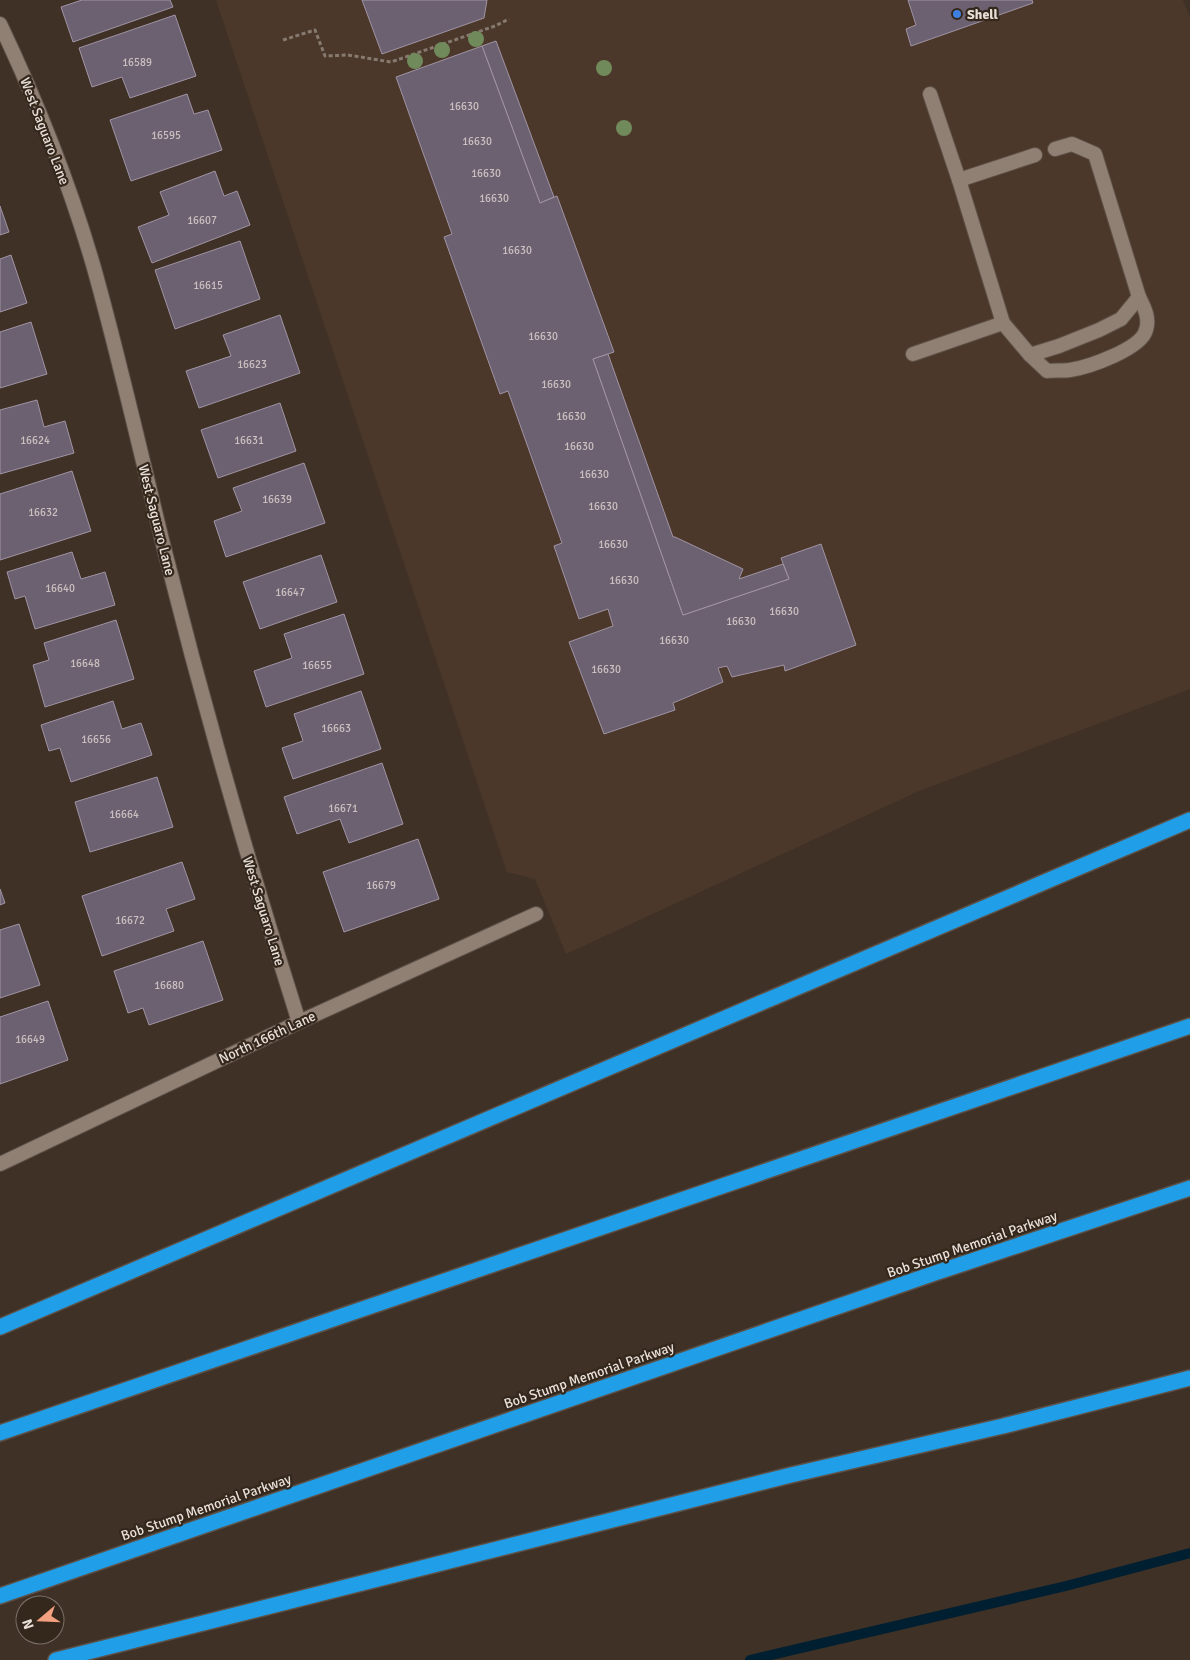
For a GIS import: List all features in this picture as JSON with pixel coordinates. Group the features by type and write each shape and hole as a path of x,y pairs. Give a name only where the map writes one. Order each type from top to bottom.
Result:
{"highway":[{"path":"0,1327 1190,820"},
{"path":"0,1433 1190,1026"},
{"name":"Bob Stump Memorial Parkway","path":"0,1596 926,1276 1190,1188"},
{"path":"56,1660 791,1475 1003,1426 1190,1378"}],"street":[{"name":"West Saguaro Lane","path":"0,24 21,68 61,167 93,267 165,553 250,866 299,1022"},
{"path":"930,94 1003,322 1030,355 1047,371 1071,370 1106,359 1140,341 1146,330 1147,313 1139,297 1095,154 1072,144 1055,149"},
{"path":"959,180 1035,155"},
{"path":"1030,355 1059,346 1121,319 1139,297"},
{"path":"912,354 1003,322"},
{"name":"North 166th Lane","path":"0,1164 299,1022 536,914"}],"path":[{"path":"284,40 315,30 325,56 348,55 391,62 496,26 509,19"}],"shaded area":[{"path":"216,0 1183,0 1190,17 1190,689 919,791 566,954 535,879 507,872"}],"building":[{"path":"82,0 170,0 173,7 73,42 61,7"},
{"path":"362,0 487,0 484,18 382,54"},
{"name":"Shell","path":"908,0 1032,0 1033,3 911,46 906,29 916,25"},
{"path":"175,15 196,76 130,98 122,77 92,87 79,48"},
{"path":"496,41 554,197 540,203 482,46"},
{"path":"482,46 540,203 557,196 614,352 593,359 683,615 789,579 781,558 821,544 856,645 785,671 784,665 732,677 727,666 718,668 723,682 673,703 675,710 604,734 569,642 613,626 608,609 579,619 554,546 562,543 508,391 500,394 444,237 452,234 396,77"},
{"path":"187,94 194,114 208,110 222,150 131,181 110,120"},
{"path":"215,171 224,196 237,191 250,225 152,263 138,227 169,215 160,192"},
{"path":"0,206 9,232 0,235"},
{"path":"240,241 260,299 175,329 155,270"},
{"path":"11,255 27,303 0,312 0,259"},
{"path":"280,315 300,373 199,408 186,371 231,356 223,335"},
{"path":"31,322 47,374 0,388 0,332"},
{"path":"608,354 673,537 743,569 739,579 783,564 789,579 683,615 593,359"},
{"path":"37,400 44,427 65,421 74,453 0,474 0,410"},
{"path":"280,403 296,451 218,478 201,430"},
{"path":"304,463 325,523 226,557 214,521 242,511 233,488"},
{"path":"72,471 91,531 0,560 0,494"},
{"path":"72,552 81,579 105,572 115,605 35,629 25,596 15,599 7,572"},
{"path":"321,555 337,602 260,629 243,582"},
{"path":"344,614 364,674 266,707 254,671 292,658 284,634"},
{"path":"116,620 134,679 45,707 33,665 49,660 44,643"},
{"path":"361,691 381,749 293,779 282,748 303,741 294,714"},
{"path":"113,701 122,729 141,723 152,755 71,782 60,748 49,751 41,725"},
{"path":"382,763 403,824 349,843 340,819 297,834 284,797"},
{"path":"157,777 173,827 90,852 75,802"},
{"path":"418,839 439,899 344,932 323,872"},
{"path":"182,862 195,899 166,909 174,931 102,956 82,896"},
{"path":"0,889 5,903 0,905"},
{"path":"19,924 40,985 0,998 0,930"},
{"path":"203,941 223,1000 149,1025 143,1008 128,1013 114,971"},
{"path":"48,1001 68,1060 0,1084 0,1017"}],"waterway":[{"path":"750,1660 1066,1586 1190,1553"}],"place":[{"name":"Shell","path":"957,14"}]}
